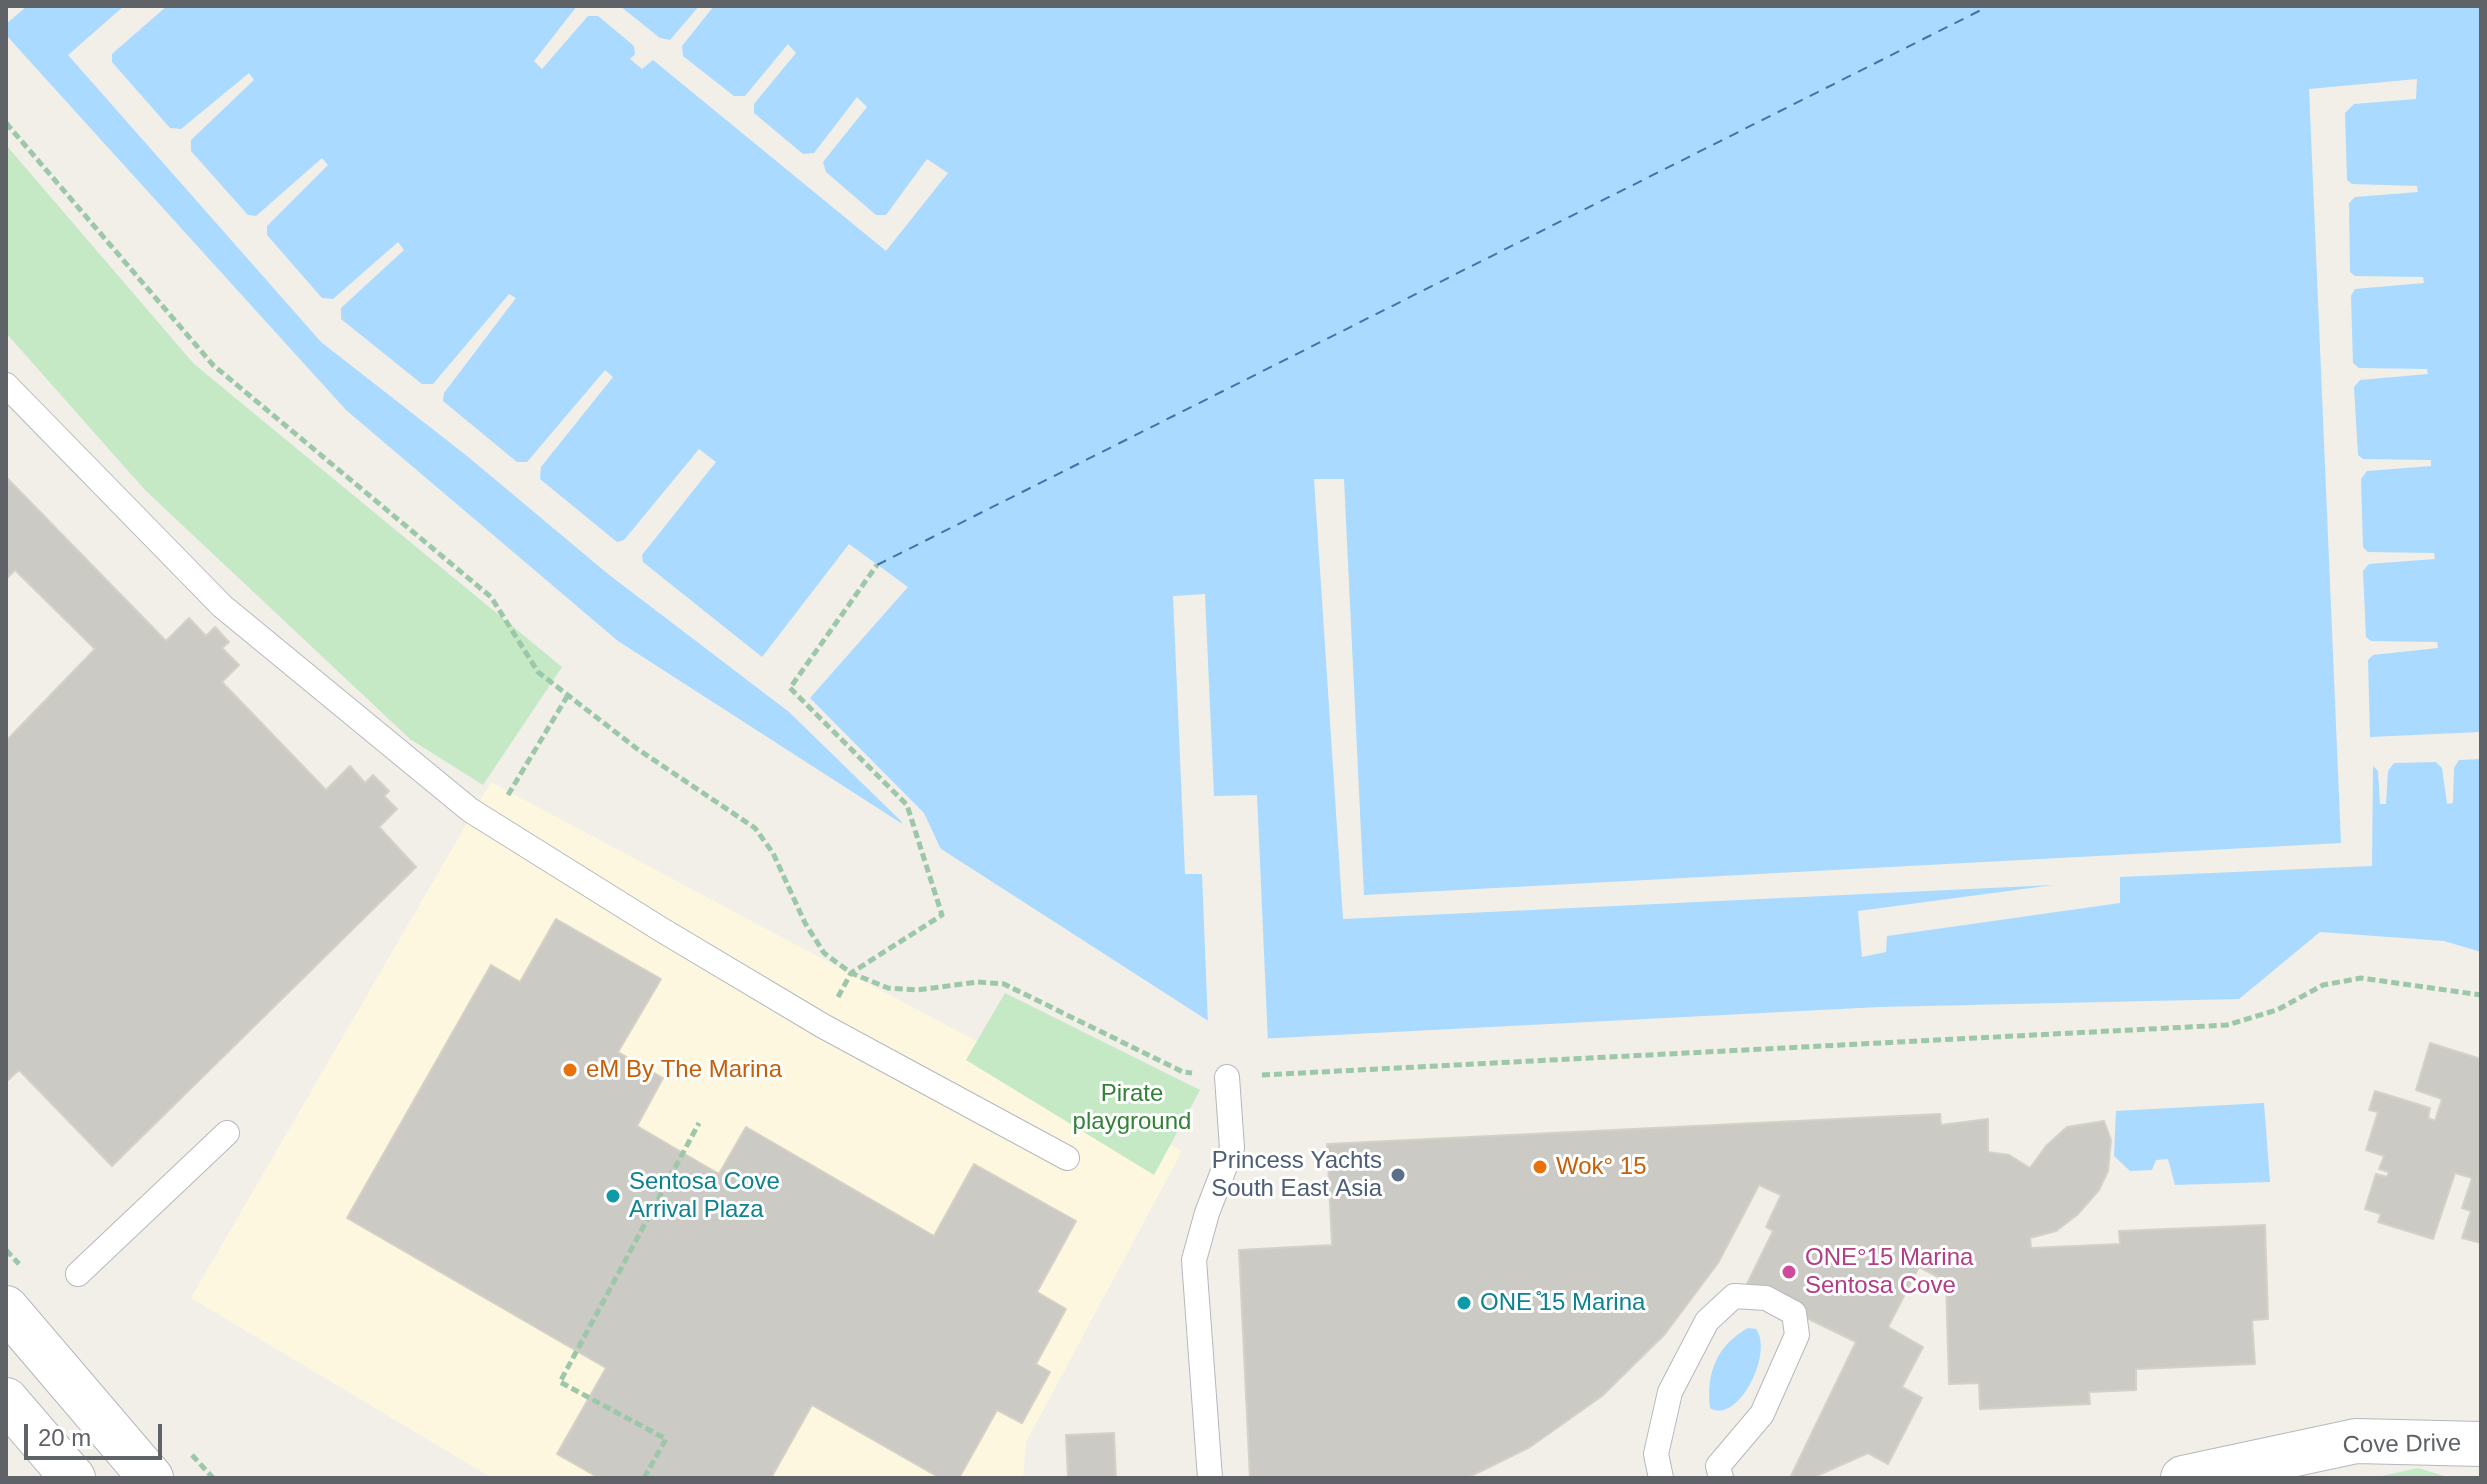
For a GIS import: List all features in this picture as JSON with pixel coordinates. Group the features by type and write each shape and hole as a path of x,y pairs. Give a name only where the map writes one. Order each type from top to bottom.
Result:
{"street":[{"path":"6,1308 151,1478"},
{"path":"6,1400 73,1478"},
{"name":"Cove Drive","path":"2183,1478 2356,1441 2481,1444"}],"lane":[{"path":"6,385 222,606 470,810 823,1026 1067,1158"},
{"path":"1210,1478 1194,1260 1207,1213 1232,1148 1227,1077"},
{"path":"78,1274 227,1133"},
{"path":"1661,1478 1656,1454 1670,1392 1707,1321 1734,1296 1766,1298 1794,1313 1797,1335 1762,1414 1718,1466 1721,1478"}],"path":[{"path":"6,123 213,365 491,597 538,672 636,748 755,828 773,853 805,923 824,953 851,973 888,988 917,990 978,982 1004,984 1183,1072 1227,1077 2227,1025 2277,1010 2323,985 2361,978 2481,995"},
{"path":"823,1026 851,973 942,915 907,805 790,688 877,565"},
{"path":"491,823 568,695"},
{"path":"644,1478 666,1439 560,1382 699,1123"}],"shaded area":[{"path":"491,782 1182,1151 1026,1442 1023,1478 492,1478 191,1298"}],"green space":[{"path":"6,145 194,364 562,667 483,785 410,739 145,490 6,333"},
{"name":"Pirate playground","path":"1005,993 1200,1090 1154,1175 966,1060"},
{"path":"2418,1468 2451,1478 2373,1478"}],"water":[{"path":"27,6 2481,6 2481,952 2444,941 2320,932 2239,999 1879,1007 1238,1040 618,641 346,410 6,35 6,24"},
{"path":"2264,1103 2270,1182 2175,1185 2168,1159 2156,1160 2152,1170 2130,1171 2114,1156 2116,1111"},
{"path":"1748,1328 1756,1329 1760,1340 1757,1369 1750,1384 1732,1406 1721,1410 1710,1408 1710,1383 1716,1361 1728,1343"}],"pier":[{"path":"124,6 167,6 112,54 112,62 170,128 181,129 249,73 254,80 191,140 191,151 248,215 256,216 322,158 328,165 267,226 267,235 322,298 333,299 398,242 404,250 341,308 341,319 422,384 433,384 509,294 516,298 444,393 443,401 517,462 527,462 605,370 613,377 541,467 540,479 617,542 624,540 699,449 716,462 642,555 643,562 762,657 849,544 908,587 810,698 924,813 944,856 904,830 901,821 789,712 608,574 467,456 321,342 68,55"},
{"path":"577,6 620,6 660,38 670,40 699,6 714,6 682,46 683,56 734,96 745,96 788,44 796,53 754,104 754,113 803,154 814,153 857,97 867,107 823,162 826,172 876,215 886,215 927,159 948,173 886,251 653,60 642,69 630,59 635,54 634,46 598,16 588,16 542,69 534,61"},
{"path":"2417,79 2416,99 2354,104 2345,113 2347,180 2352,184 2417,186 2418,192 2355,197 2349,203 2350,272 2355,276 2423,277 2424,283 2355,289 2351,296 2353,363 2359,368 2427,369 2428,374 2360,380 2354,387 2358,455 2363,459 2431,460 2431,466 2367,471 2361,479 2363,547 2368,552 2434,553 2435,559 2369,564 2363,571 2366,637 2371,641 2437,642 2438,648 2373,655 2368,660 2370,737 2481,732 2481,759 2459,760 2454,768 2453,803 2447,804 2442,768 2436,762 2394,763 2388,771 2386,804 2380,804 2378,771 2373,766 2372,866 2120,877 2120,903 1887,936 1886,952 1862,957 1858,911 2053,885 1343,919 1314,479 1344,479 1364,895 2341,843 2309,89"},
{"path":"1205,594 1214,796 1257,795 1268,1043 1237,1044 1208,1026 1202,874 1185,874 1173,596"}],"building":[{"path":"6,477 166,641 189,618 206,636 215,627 229,642 222,648 239,665 222,682 326,790 350,766 365,783 373,775 389,791 384,796 397,809 379,827 416,867 112,1166 19,1070 6,1082 6,741 95,649 15,570 6,579"},
{"name":"Sentosa Cove Arrival Plaza","path":"556,919 661,979 618,1052 663,1078 637,1126 719,1174 746,1127 934,1236 974,1164 1076,1221 1037,1292 1066,1309 1036,1364 1050,1372 1022,1423 997,1410 959,1478 940,1478 812,1405 771,1478 599,1478 557,1454 606,1368 347,1218 491,965 520,982"},
{"path":"2430,1043 2481,1059 2481,1243 2462,1238 2471,1211 2462,1208 2472,1178 2455,1173 2433,1239 2378,1222 2381,1214 2365,1209 2376,1174 2387,1177 2389,1172 2379,1169 2384,1156 2366,1150 2378,1112 2369,1110 2375,1091 2430,1108 2428,1118 2435,1121 2442,1099 2416,1090"},
{"name":"ONE ̊15 Marina","path":"1940,1114 1941,1125 1988,1119 1988,1152 2009,1155 2030,1168 2046,1146 2067,1127 2104,1121 2111,1140 2108,1171 2099,1190 2077,1215 2056,1231 2030,1238 2031,1248 2120,1244 2119,1231 2265,1225 2268,1319 2252,1320 2255,1364 2136,1369 2136,1390 2089,1392 2090,1404 1980,1409 1979,1383 1949,1384 1946,1281 1919,1267 1888,1327 1923,1347 1902,1387 1922,1398 1888,1464 1868,1453 1812,1478 1790,1478 1856,1342 1745,1288 1773,1231 1766,1227 1781,1195 1759,1185 1718,1263 1665,1334 1602,1396 1530,1447 1467,1478 1250,1478 1239,1250 1332,1245 1327,1144"},
{"path":"1114,1433 1116,1478 1068,1478 1066,1435"}],"ferry route":[{"path":"877,565 1989,6"}],"place":[{"name":"eM By The Marina","path":"570,1070"},
{"name":"Wok° 15","path":"1540,1167"},
{"name":"Princess Yachts South East Asia","path":"1398,1175"},
{"name":"Sentosa Cove Arrival Plaza","path":"613,1196"},
{"name":"ONE°15 Marina Sentosa Cove","path":"1789,1272"},
{"name":"ONE ̊15 Marina","path":"1464,1303"}]}
